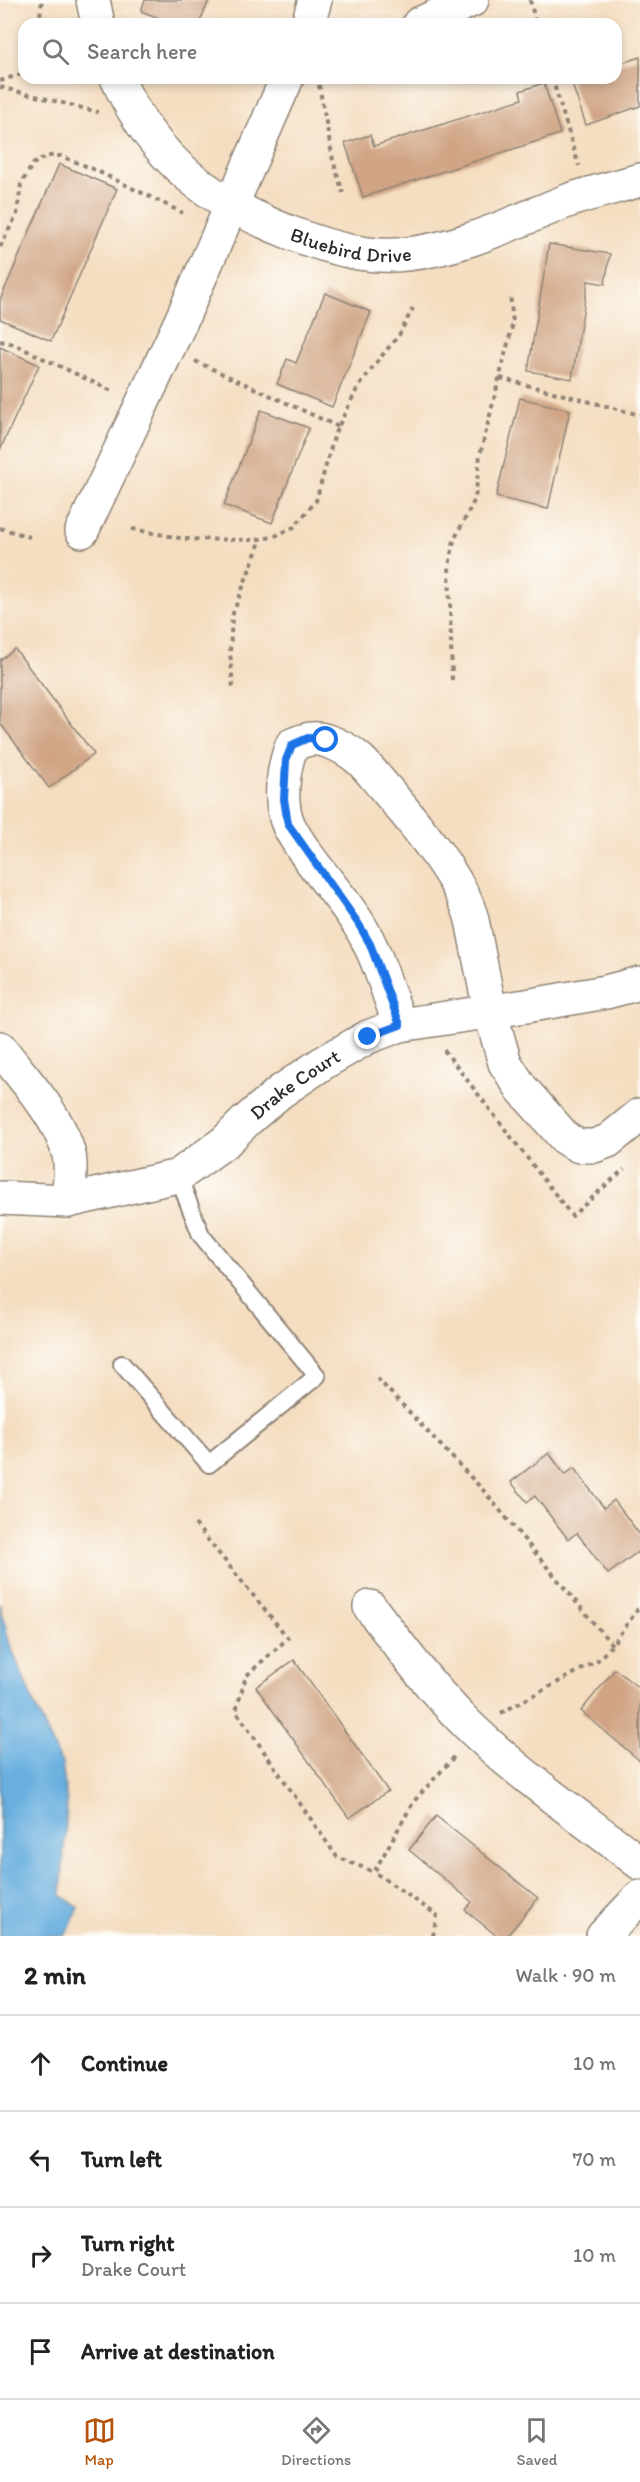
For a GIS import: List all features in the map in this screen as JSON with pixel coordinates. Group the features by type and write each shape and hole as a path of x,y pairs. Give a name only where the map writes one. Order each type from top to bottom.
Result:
{"street":[{"path":"93,0 97,18"},
{"path":"310,18 315,0"},
{"path":"432,18 472,0"},
{"name":"Bluebird Drive","path":"120,84 153,140 210,193 253,218 333,249 371,254 405,254 447,247 504,229 571,200 640,180"},
{"path":"82,531 232,206 284,84"},
{"path":"400,1025 366,937 288,824 284,799 286,760 292,745 308,738 326,740 347,750 361,761 414,822 455,883 471,914 490,1011 505,1063 522,1089 566,1139 579,1146 594,1146 608,1141 640,1115"},
{"name":"Drake Court","path":"0,1198 68,1202 178,1176 226,1141 280,1092 323,1063 368,1037 400,1025 606,992 640,983"},
{"path":"0,1048 44,1106 65,1145 69,1156 68,1202"},
{"path":"370,1607 421,1674 466,1723 505,1759 640,1863"},
{"path":"603,1936 640,1897"}],"lane":[{"path":"122,1364 209,1464 317,1376 201,1235 178,1176"}],"path":[{"path":"40,18 42,0"},
{"path":"530,0 534,18"},
{"path":"0,81 18,76"},
{"path":"318,84 333,160 343,193"},
{"path":"554,84 573,151"},
{"path":"0,87 142,123"},
{"path":"0,247 16,214 21,184 33,164 47,156 61,156 91,168 190,216"},
{"path":"452,680 449,567 454,540 475,499 480,455 513,323 510,294"},
{"path":"132,529 185,539 261,539 273,537 294,527 316,501 339,427 356,391 399,335 413,308"},
{"path":"0,340 141,404"},
{"path":"167,349 339,427"},
{"path":"500,378 640,415"},
{"path":"0,528 30,537"},
{"path":"233,687 230,652 231,616 261,539"},
{"path":"377,1378 483,1490 612,1645"},
{"path":"195,1524 288,1638 246,1676 236,1711 337,1857 374,1872 437,1915 433,1936"},
{"path":"498,1714 597,1661 612,1645 640,1606"},
{"path":"374,1872 414,1801 462,1748"}],"water":[{"path":"0,1603 9,1642 62,1764 67,1803 61,1895 79,1908 65,1936 0,1936"}],"building":[{"path":"145,0 209,0 202,18 159,18 141,11"},
{"path":"640,57 640,106 586,125 572,84 622,84 622,63"},
{"path":"544,84 560,134 363,197 345,143 370,135 374,146 522,99 520,91"},
{"path":"59,164 117,189 51,341 0,319 0,300"},
{"path":"549,244 610,254 605,284 588,281 572,379 528,371"},
{"path":"325,293 371,312 332,407 277,384 287,359 296,363"},
{"path":"0,347 39,365 0,450"},
{"path":"520,398 570,410 548,509 496,497"},
{"path":"261,410 309,428 272,523 224,505"},
{"path":"15,649 94,754 49,788 0,723 0,660"},
{"path":"549,1453 565,1475 574,1468 604,1508 614,1500 640,1535 640,1550 608,1574 577,1533 568,1539 535,1496 527,1502 511,1482"},
{"path":"294,1660 388,1791 349,1818 256,1687"},
{"path":"615,1669 640,1689 640,1761 581,1711"},
{"path":"436,1816 538,1898 507,1936 497,1936 465,1910 472,1902 409,1850"}],"route":[{"path":"326,740 308,738 292,745 286,760 284,799 288,824 358,923 370,944 400,1025 368,1037"}]}
